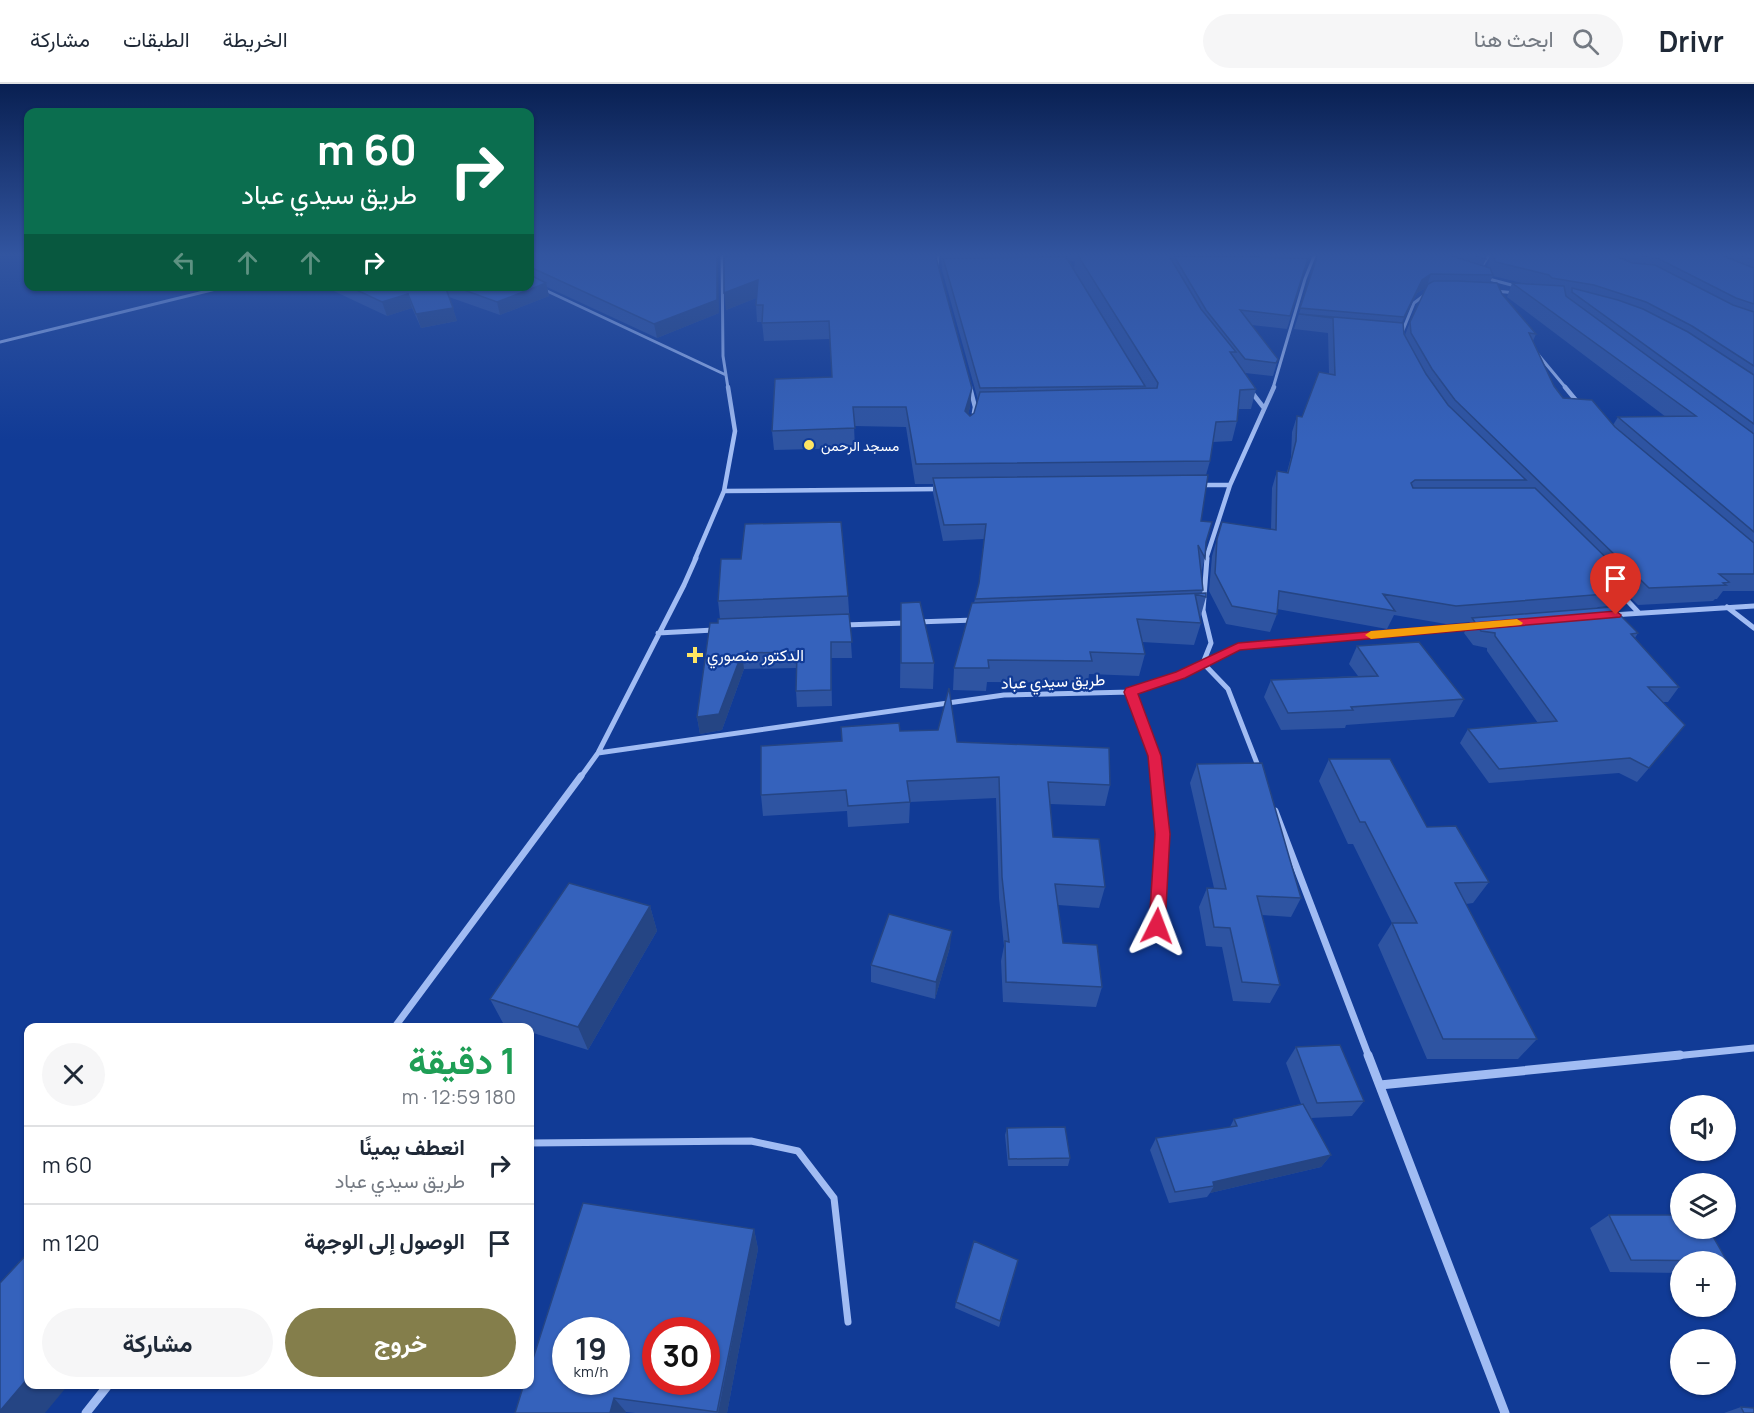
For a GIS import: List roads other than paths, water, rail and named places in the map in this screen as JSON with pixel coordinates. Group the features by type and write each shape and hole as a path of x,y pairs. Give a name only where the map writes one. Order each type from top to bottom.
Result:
{"street":[{"path":"0,342 106,316"},
{"path":"600,316 726,375"},
{"path":"398,1023 598,753 684,585 724,491 735,431 723,356 723,316"},
{"path":"1262,777 1228,689 1203,663 1210,643 1203,610 1205,564 1230,485 1276,382 1295,316"},
{"path":"1402,341 1401,335 1410,316"},
{"path":"1292,325 1303,326"},
{"path":"1390,334 1401,335"},
{"path":"1535,350 1586,412"},
{"path":"966,375 975,407 973,415"},
{"path":"1250,389 1264,408"},
{"path":"975,407 987,407"},
{"path":"1194,485 1230,485"},
{"path":"724,491 947,489"},
{"path":"1615,589 1639,613"},
{"path":"1604,616 1754,606"},
{"path":"1727,607 1754,628"},
{"path":"1191,611 1203,610"},
{"path":"836,625 978,620"},
{"name":"طريق سيدي عباد","path":"598,753 1004,695 1131,692 1181,675 1238,646 1486,626"},
{"path":"658,633 717,630"},
{"path":"1131,692 1154,756 1162,834 1157,926"},
{"path":"1270,799 1505,1413"},
{"path":"1380,1085 1754,1048"},
{"path":"86,1413 105,1389"}],"lane":[{"path":"534,1143 751,1141 798,1151 834,1198 848,1322"}],"place":[{"name":"مسجد الرحمن","path":"809,445"},
{"name":"الدكتور منصوري","path":"695,655"}]}
